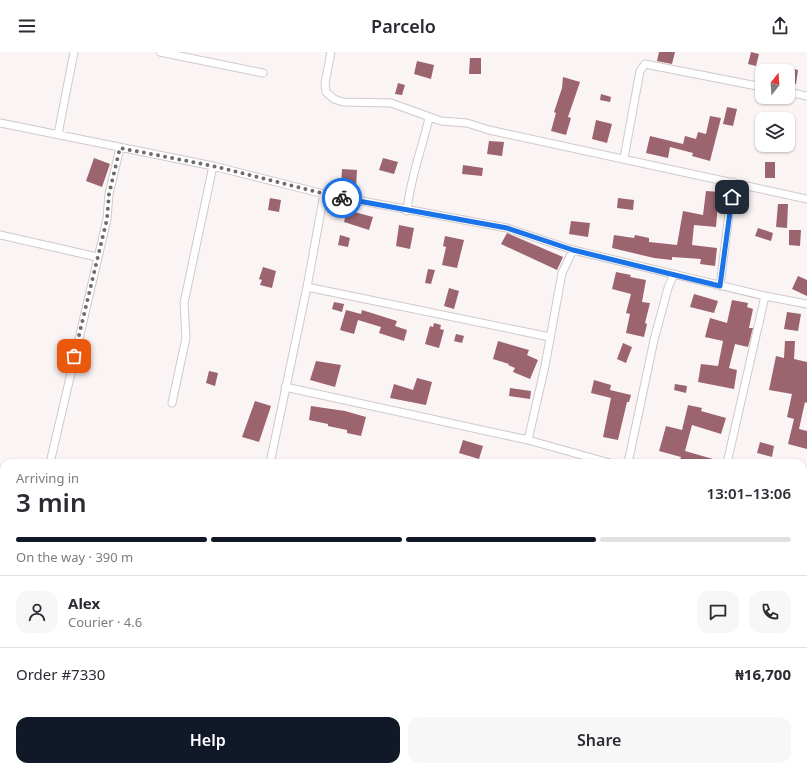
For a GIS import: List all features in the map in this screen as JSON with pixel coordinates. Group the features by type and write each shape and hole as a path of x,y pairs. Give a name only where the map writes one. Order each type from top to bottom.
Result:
{"street":[{"path":"58,134 74,52"},
{"path":"160,52 263,73"},
{"path":"331,52 324,84 326,92 334,99 343,102 391,103 429,118 441,121 467,123 489,130 624,158 807,199"},
{"path":"624,158 640,71 645,64 755,86"},
{"path":"795,93 807,96"},
{"path":"407,211 412,177 423,145 429,118"},
{"path":"0,123 213,166 324,194 407,211 507,228 573,250 720,286 807,304"},
{"path":"51,459 107,219 109,194 120,148"},
{"path":"172,403 186,338 184,303 213,166"},
{"path":"720,286 733,182"},
{"path":"271,459 307,287 324,194"},
{"path":"0,235 97,257"},
{"path":"528,440 546,366 562,273 573,250"},
{"path":"629,459 663,302 674,274"},
{"path":"307,287 550,337"},
{"path":"728,459 765,296"},
{"path":"286,387 528,440 596,459"}],"building":[{"path":"659,52 675,52 672,64 657,61"},
{"path":"751,52 759,54 755,66 748,64"},
{"path":"470,58 481,58 481,74 469,74"},
{"path":"417,61 434,65 431,79 414,74"},
{"path":"795,69 798,70 795,84"},
{"path":"563,77 580,82 568,117 571,118 566,135 551,131 556,113 554,112 562,88"},
{"path":"398,83 405,85 402,95 395,94"},
{"path":"601,94 611,97 610,102 600,100"},
{"path":"727,107 737,109 733,126 723,124"},
{"path":"710,116 721,118 710,161 692,156 693,153 670,147 668,158 646,153 650,136 683,144 685,136 696,139 698,132 706,134"},
{"path":"596,120 612,124 607,143 592,139"},
{"path":"489,141 504,142 502,156 487,154"},
{"path":"94,158 110,164 102,187 86,181"},
{"path":"383,158 398,162 394,174 379,170"},
{"path":"765,162 775,162 775,178 765,178"},
{"path":"463,165 483,168 482,176 462,174"},
{"path":"342,169 357,170 356,188 341,187"},
{"path":"706,191 719,192 716,227 694,225 692,245 717,248 715,266 700,264 701,259 672,257 672,260 654,258 612,248 614,235 634,238 635,235 649,238 649,242 677,245 683,211 703,215"},
{"path":"270,198 281,200 279,212 268,210"},
{"path":"618,198 634,200 633,210 617,208"},
{"path":"778,204 788,204 787,228 776,227"},
{"path":"347,210 373,217 369,230 344,222"},
{"path":"571,221 590,223 588,237 569,234"},
{"path":"399,225 414,228 410,249 396,246"},
{"path":"758,228 773,233 771,241 755,236"},
{"path":"789,230 801,230 800,246 789,245"},
{"path":"507,233 563,257 557,270 501,244"},
{"path":"340,235 350,238 348,247 338,245"},
{"path":"445,236 464,240 457,268 442,265 446,247 443,246"},
{"path":"263,267 276,271 272,288 260,285 262,280 259,279"},
{"path":"428,269 435,270 431,284 425,283"},
{"path":"616,272 631,275 630,277 646,280 642,302 650,303 645,323 647,324 644,337 626,333 630,314 626,313 631,294 612,289"},
{"path":"798,276 807,280 807,296 792,289"},
{"path":"449,288 459,291 454,309 444,306"},
{"path":"694,294 718,301 714,313 690,307"},
{"path":"732,300 748,303 747,307 753,309 749,328 753,328 748,347 735,344 729,368 737,370 734,389 698,382 701,364 718,366 723,341 705,337 710,318 727,323"},
{"path":"334,302 344,304 342,312 332,309"},
{"path":"346,310 361,314 362,310 397,321 395,326 407,330 404,341 379,333 381,327 358,320 354,334 340,330"},
{"path":"787,312 801,314 798,331 784,329"},
{"path":"434,323 441,325 440,329 444,330 439,348 425,344 430,326 433,327"},
{"path":"456,334 464,336 462,343 454,341"},
{"path":"498,341 529,350 527,355 538,360 530,379 513,372 515,368 508,365 509,364 493,359"},
{"path":"785,341 795,341 794,359 807,362 807,403 805,402 799,429 807,431 807,449 788,444 794,419 787,417 792,394 769,390 776,356 784,358"},
{"path":"623,343 632,347 626,363 617,359"},
{"path":"316,361 341,365 335,387 310,380"},
{"path":"209,371 218,373 215,386 206,383"},
{"path":"417,378 432,382 426,405 390,398 394,384 413,390"},
{"path":"594,380 611,385 610,390 631,395 629,402 627,402 618,440 603,437 611,398 591,393"},
{"path":"675,384 687,386 686,393 674,390"},
{"path":"510,388 531,391 530,399 509,396"},
{"path":"255,401 271,406 259,442 242,437"},
{"path":"688,405 702,408 701,411 726,418 721,434 692,425 685,451 713,459 680,459 681,457 659,451 666,426 682,430"},
{"path":"311,406 345,411 366,417 361,436 347,433 347,430 328,426 328,424 309,420"},
{"path":"463,440 483,446 479,459 459,453"},
{"path":"760,442 774,446 772,457 757,453"}],"way so far":[{"path":"74,356 107,219 109,194 120,148 213,166 342,198"}],"route":[{"path":"342,198 507,228 573,250 720,286 732,197"}]}
